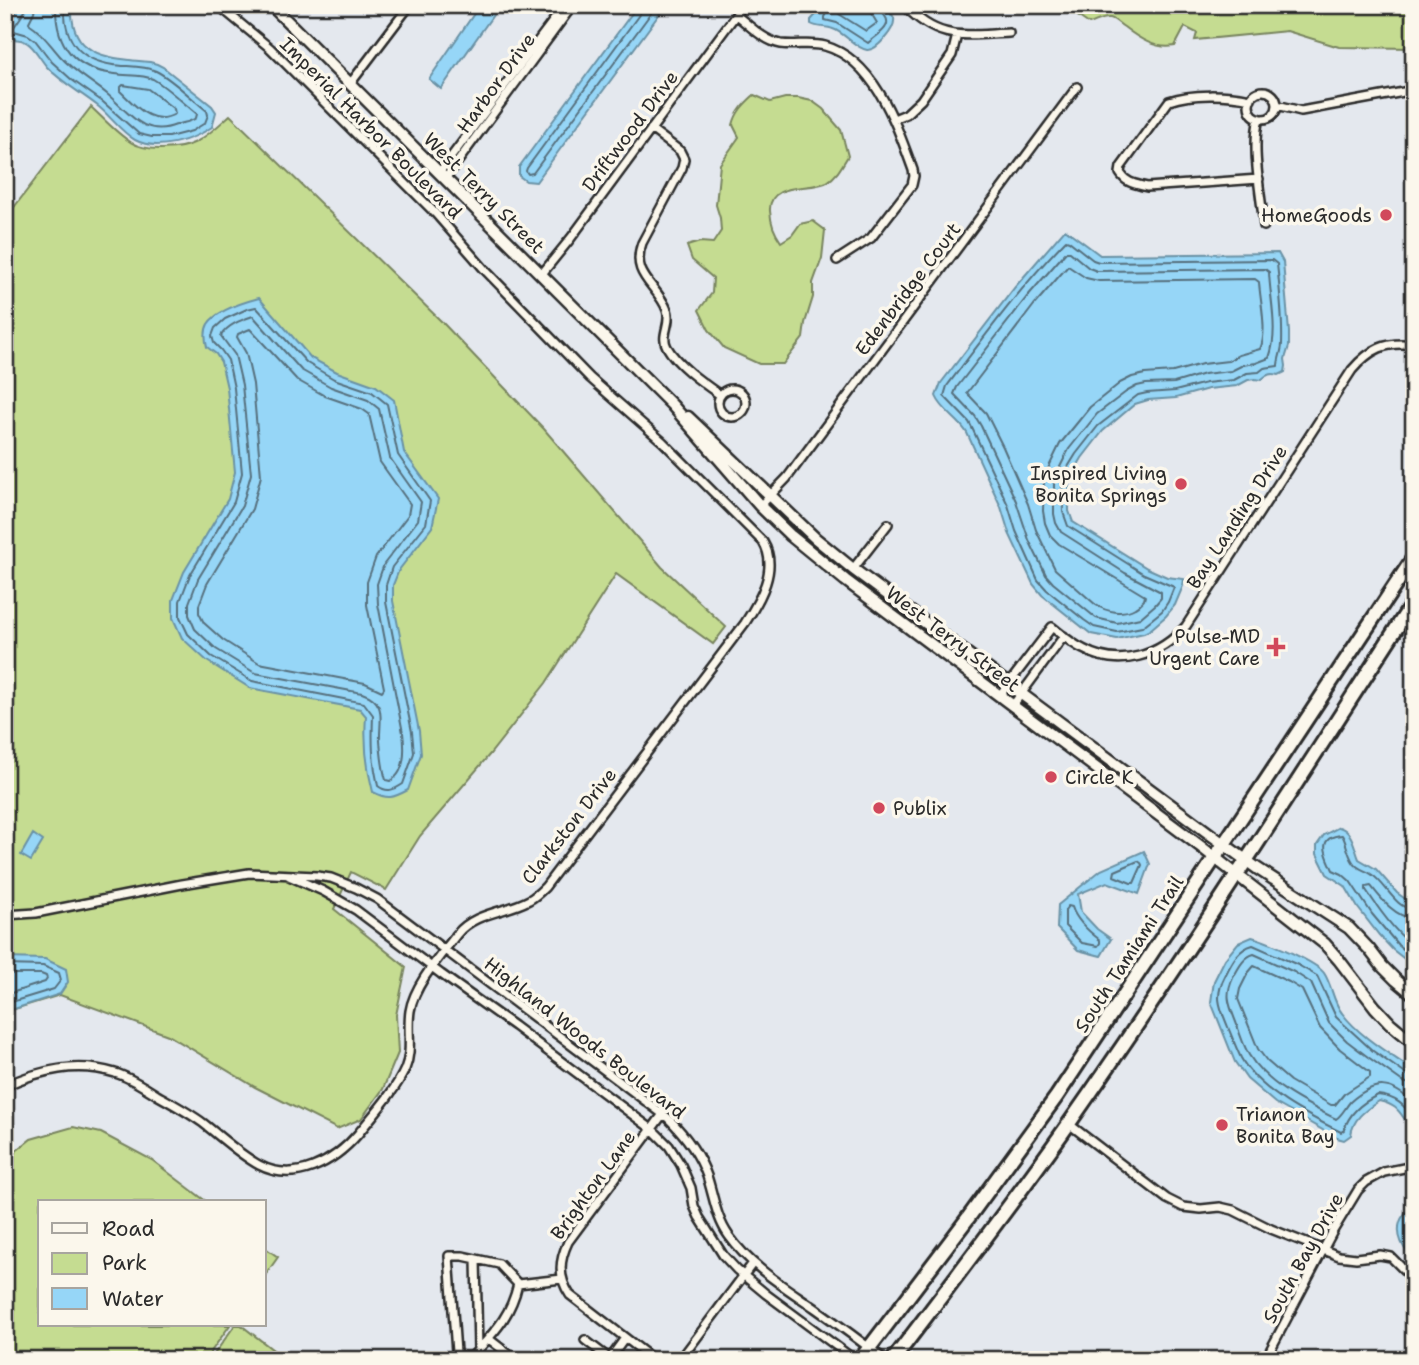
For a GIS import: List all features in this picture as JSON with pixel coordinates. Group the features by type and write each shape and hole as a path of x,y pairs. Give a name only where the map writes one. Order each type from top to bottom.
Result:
{"main road":[{"name":"South Tamiami Trail","path":"857,1360 968,1219 1048,1109 1414,557"},
{"path":"893,1360 1069,1124 1246,860 1414,601"}],"street":[{"name":"Imperial Harbor Boulevard","path":"218,5 280,58 436,214 570,357"},
{"name":"West Terry Street","path":"271,5 672,405 760,506 791,536 845,580 1325,944 1375,1007 1414,1043"},
{"path":"350,84 410,5"},
{"name":"Harbor Drive","path":"442,176 565,5"},
{"name":"Harbor Drive","path":"442,176 573,5"},
{"name":"Driftwood Drive","path":"541,275 743,5"},
{"path":"904,5 927,25 947,33 1009,33"},
{"path":"736,15 774,42 815,44 843,53 875,87 894,119 913,170 912,185 871,237 837,260"},
{"path":"894,119 906,114 921,100 952,55 957,35"},
{"name":"Edenbridge Court","path":"760,506 787,478 1077,87"},
{"path":"1266,92 1273,96 1277,105 1267,119 1259,118 1250,110 1251,99 1256,93 1266,92"},
{"path":"1277,105 1301,111 1414,92"},
{"path":"1251,99 1222,95 1169,101 1121,167 1120,173 1131,183 1147,187 1259,179"},
{"path":"1259,118 1256,147 1264,226"},
{"path":"651,129 680,150 684,159 682,168 642,243 638,262 641,271 667,309 669,319 664,338 668,348 720,395"},
{"name":"Bay Landing Drive","path":"1000,695 1052,627 1083,649 1107,658 1136,658 1169,642 1186,626 1352,370 1362,359 1381,347 1414,345"},
{"name":"Clarkston Drive","path":"5,1086 41,1072 69,1068 112,1072 130,1079 192,1115 258,1164 277,1171 312,1168 333,1158 351,1143 404,1072 410,1046 409,1021 414,996 432,967 467,924 527,901 545,887 745,623 762,593 769,570 770,559 763,542 663,442 598,386 570,357"},
{"name":"West Terry Street","path":"672,405 853,569 1246,860 1349,928 1382,966 1414,995"},
{"path":"853,569 888,524"},
{"path":"1013,705 1064,636"},
{"name":"Highland Woods Boulevard","path":"5,915 36,913 236,874 261,872 331,878 356,888 377,900 663,1114 693,1147 706,1173 723,1228 737,1247 768,1276 869,1348"},
{"name":"Highland Woods Boulevard","path":"285,874 356,910 653,1130 669,1146 681,1165 691,1188 694,1206 723,1255 744,1276 857,1360"},
{"name":"Brighton Lane","path":"562,1279 561,1260 568,1242 663,1114"},
{"path":"1069,1124 1167,1199 1182,1207 1220,1207 1233,1210 1271,1229 1339,1256 1391,1257 1413,1279"},
{"name":"South Bay Drive","path":"1265,1360 1324,1250 1366,1182 1384,1172 1414,1166"},
{"path":"449,1256 463,1256 499,1264 517,1284 514,1301 489,1339 467,1360 456,1352 449,1256"},
{"path":"476,1259 478,1350"},
{"path":"680,1360 753,1263"},
{"path":"517,1284 562,1279 570,1295 654,1360"},
{"path":"585,1340 609,1359 625,1338"},
{"path":"489,1339 516,1360"},
{"path":"869,1348 885,1360"}],"green space":[{"path":"1074,5 1414,5 1414,48 1339,47 1287,31 1195,40 1197,33 1185,27 1175,46 1168,47 1141,39 1112,19 1105,18 1089,24 1072,12"},
{"path":"754,95 770,102 785,98 812,101 823,109 841,130 848,156 827,182 783,191 771,202 772,224 781,242 792,235 800,224 813,221 825,230 822,258 813,283 813,297 803,338 783,364 759,364 724,348 709,330 699,310 712,293 713,278 692,260 687,246 700,242 713,243 721,231 716,205 720,164 739,137 733,125 736,116"},
{"path":"91,107 132,143 155,149 181,147 196,142 230,115 442,322 544,429 662,567 726,627 713,644 616,574 546,683 420,836 386,890 351,872 334,909 406,967 396,1015 398,1053 383,1089 361,1119 337,1129 255,1087 168,1035 60,995 5,1012 5,219"},
{"path":"73,1127 101,1133 152,1160 204,1200 38,1200 38,1326 229,1326 205,1360 5,1360 5,1160 31,1139"},
{"path":"266,1248 278,1257 266,1274"},
{"path":"234,1326 242,1326 286,1360 210,1360"}],"water":[{"path":"21,5 72,5 77,36 85,45 107,56 150,62 163,67 212,106 216,112 212,127 195,136 164,145 135,140 99,107 53,73 26,42 5,40 5,26"},
{"path":"480,5 500,5 441,89 429,79"},
{"path":"638,5 666,5 536,182 526,181 519,176 519,167"},
{"path":"825,5 884,5 893,16 894,23 880,43 867,50 837,31 811,24 811,20"},
{"path":"1065,229 1100,255 1278,253 1283,262 1289,332 1285,372 1279,375 1269,374 1261,380 1248,380 1237,386 1135,404 1103,431 1082,458 1069,483 1069,511 1073,522 1147,568 1167,577 1184,579 1175,605 1166,616 1144,633 1117,639 1091,634 1042,595 1033,584 967,433 936,396 941,383 1015,287"},
{"path":"259,298 311,358 337,372 376,386 394,400 404,452 438,499 432,527 399,570 393,585 393,601 419,731 421,754 408,790 394,796 387,797 373,792 366,754 366,716 360,709 250,688 207,661 182,638 173,618 173,600 184,572 228,499 235,472 227,388 221,362 207,347 206,329 212,319 224,311"},
{"path":"1339,827 1350,836 1359,859 1376,869 1397,893 1414,905 1414,960 1407,961 1393,950 1358,908 1345,886 1327,874 1317,854 1317,845 1324,835"},
{"path":"33,834 43,841 31,861 21,855"},
{"path":"1144,851 1150,864 1139,894 1107,882 1078,894 1081,912 1111,939 1101,956 1078,950 1057,928 1058,905 1101,870"},
{"path":"1252,937 1291,952 1319,968 1327,978 1339,1009 1349,1022 1376,1045 1414,1071 1414,1130 1396,1109 1379,1101 1357,1119 1351,1135 1344,1140 1337,1138 1275,1103 1247,1079 1235,1062 1211,1002 1214,981 1225,959 1238,943"},
{"path":"5,958 45,959 66,969 68,982 60,994 5,1012"},
{"path":"1414,1210 1414,1258 1404,1247 1399,1232 1400,1222 1406,1212"}],"place":[{"name":"HomeGoods","path":"1386,215"},
{"name":"Inspired Living Bonita Springs","path":"1181,484"},
{"name":"Pulse-MD Urgent Care","path":"1276,647"},
{"name":"Circle K","path":"1051,777"},
{"name":"Publix","path":"879,808"},
{"name":"Trianon Bonita Bay","path":"1222,1125"}]}
